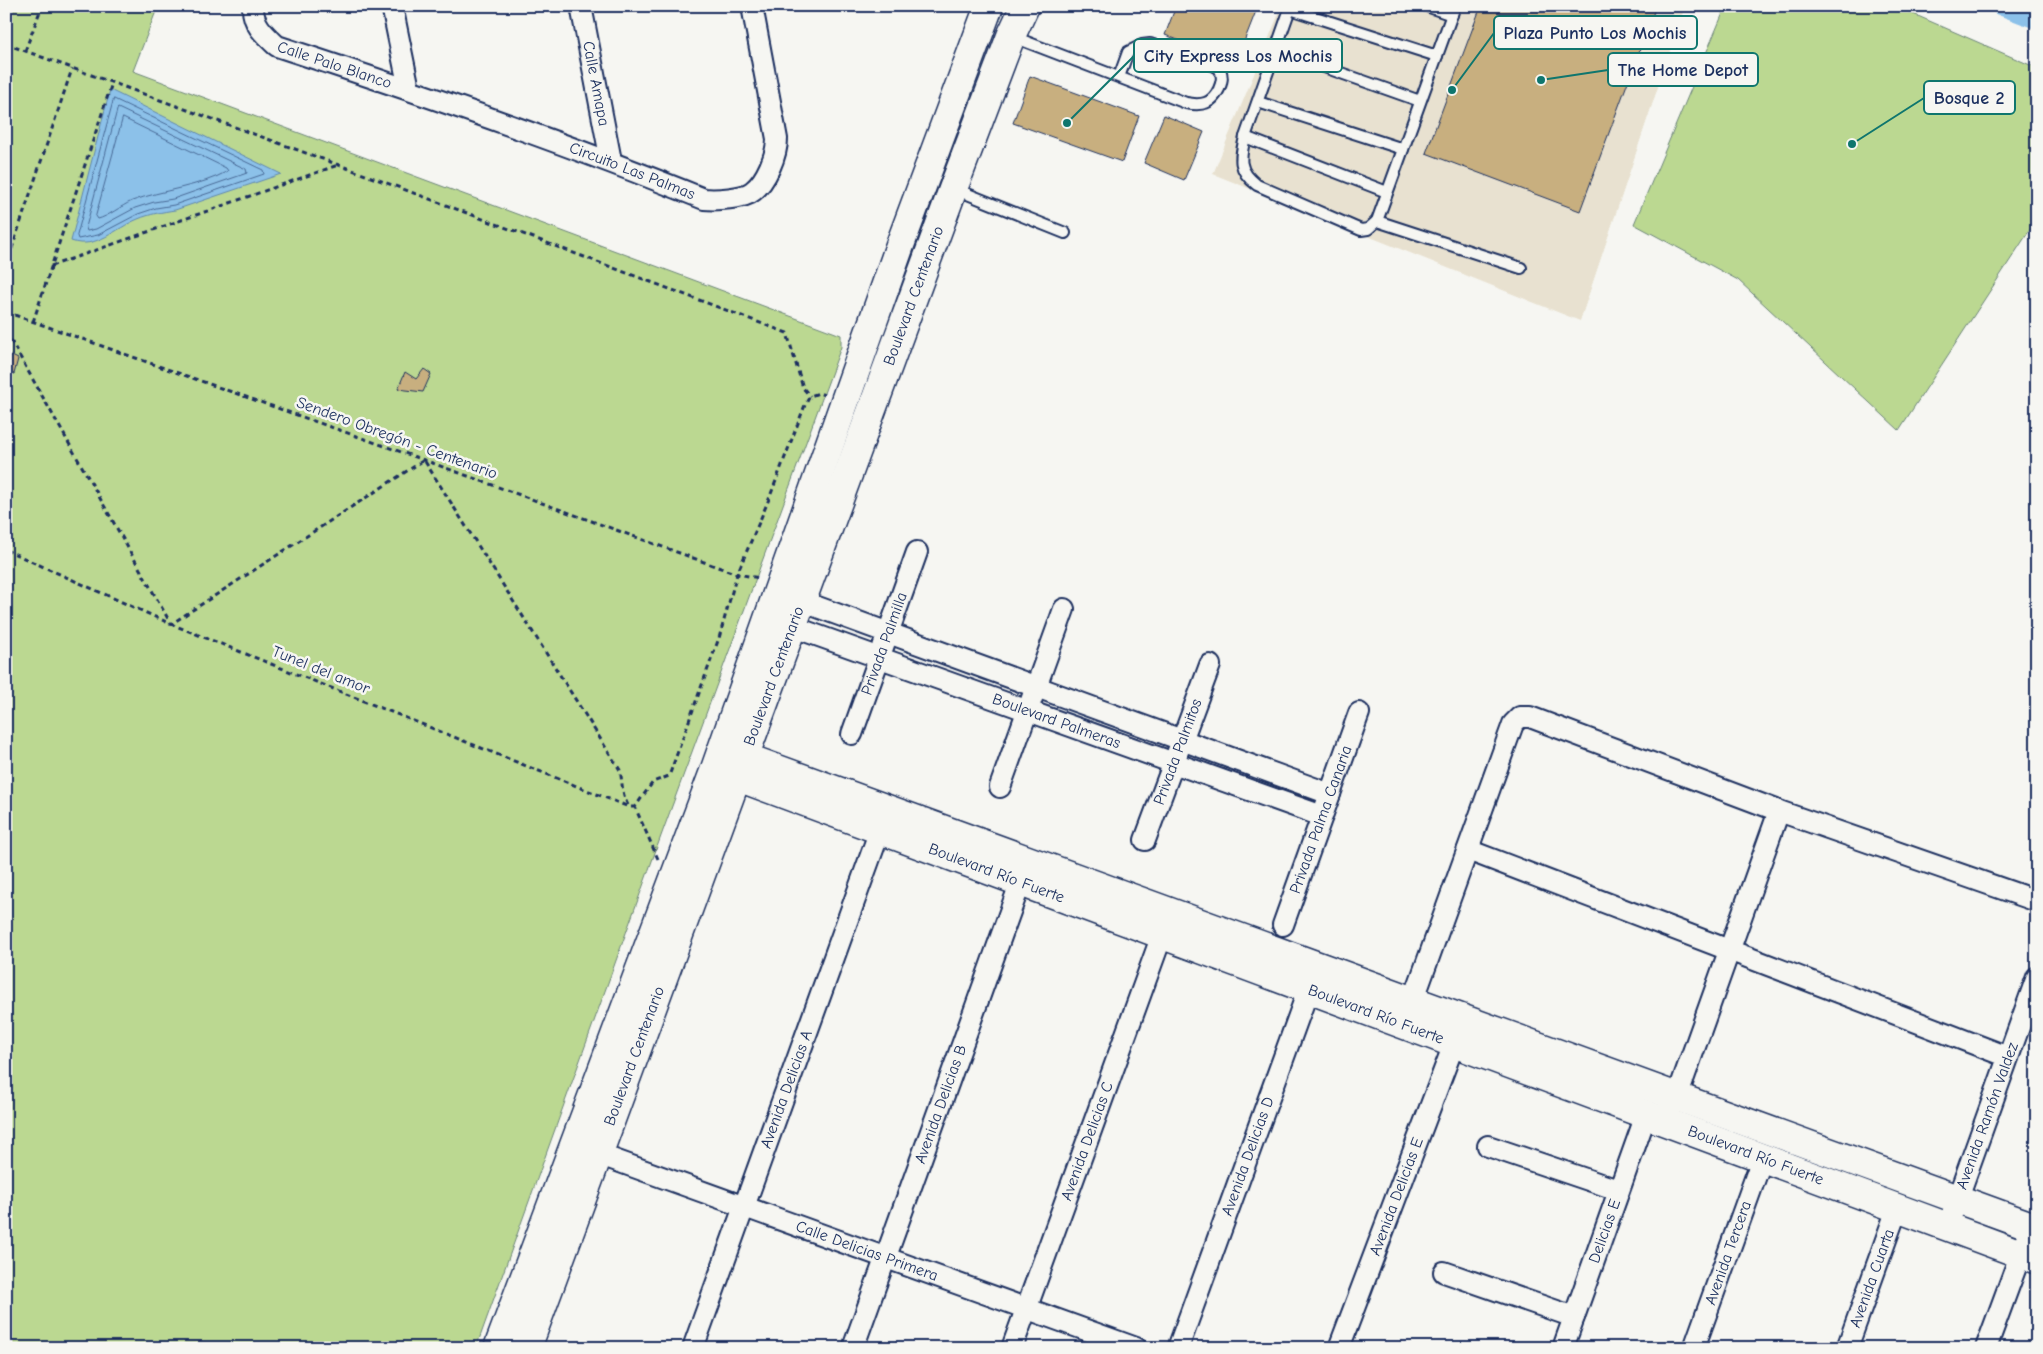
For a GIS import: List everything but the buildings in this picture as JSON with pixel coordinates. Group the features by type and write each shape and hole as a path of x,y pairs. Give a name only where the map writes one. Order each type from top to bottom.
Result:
{"main road":[{"name":"Boulevard Centenario","path":"498,1348 677,870 729,763 791,626 790,593 844,403 923,181 990,6"},
{"name":"Boulevard Centenario","path":"527,1348 598,1154 729,763 790,593 952,193 1011,36 1025,6"},
{"path":"923,181 952,193"},
{"name":"Boulevard Río Fuerte","path":"729,763 880,830 1025,872 1162,935 1313,978 1413,1001 2034,1228"},
{"name":"Boulevard Río Fuerte","path":"729,763 1313,978 1454,1044 2028,1257"}],"street":[{"name":"Calle Palo Blanco","path":"253,6 252,16 262,32 277,46 409,89"},
{"path":"392,6 409,89"},
{"name":"Calle Amapa","path":"581,6 610,161"},
{"name":"Circuito Las Palmas","path":"409,89 610,161 704,198 721,199 745,195 753,191 764,177 777,152 777,139 752,6"},
{"name":"Privada Palmilla","path":"852,734 917,552"},
{"name":"Boulevard Palmeras","path":"790,593 888,633 1330,794"},
{"path":"1000,787 1064,609"},
{"name":"Boulevard Palmeras","path":"791,626 1322,816"},
{"name":"Privada Palmitos","path":"1146,840 1210,665"},
{"name":"Privada Palma Canaria","path":"1283,925 1359,713"},
{"path":"1413,1001 1513,724 1520,716 1530,717 1779,810 2037,901"},
{"name":"Delicias E","path":"1563,1348 1618,1190 1654,1118 1677,1097 1779,810"},
{"name":"Avenida Delicias A","path":"693,1348 880,830"},
{"path":"1468,850 2008,1057"},
{"name":"Avenida Delicias B","path":"853,1348 1025,872"},
{"name":"Avenida Delicias C","path":"1012,1348 1162,935"},
{"name":"Avenida Ramón Valdez","path":"1947,1228 2037,977"},
{"name":"Avenida Delicias D","path":"1178,1348 1313,978"},
{"name":"Avenida Delicias E","path":"1339,1348 1454,1044"},
{"path":"1488,1146 1618,1190"},
{"name":"Calle Delicias Primera","path":"598,1154 1136,1348"},
{"name":"Avenida Tercera","path":"1694,1348 1762,1159"},
{"name":"Avenida Cuarta","path":"1846,1348 1897,1209"},
{"path":"1986,1348 2028,1257 2034,1228"},
{"path":"1444,1272 1574,1316"}],"lane":[{"path":"1426,6 1453,10 1437,56 1377,221 1368,229 1361,230 1257,185 1244,174 1241,156 1245,136 1291,8 1437,56"},
{"path":"1011,36 1186,103 1199,105 1208,103 1215,98 1222,82 1220,70 1213,65 1150,44 1134,48 1128,52 1119,77"},
{"path":"1276,50 1420,101"},
{"path":"1258,102 1403,149"},
{"path":"1245,136 1387,192"},
{"path":"952,193 1065,233"},
{"path":"1377,221 1522,268"}],"path":[{"path":"25,51 42,6"},
{"path":"6,44 339,165 787,332 803,388 810,396"},
{"path":"6,266 72,68"},
{"path":"33,322 112,83"},
{"path":"51,266 339,165"},
{"name":"Sendero Obregón - Centenario","path":"6,312 424,460 737,574 751,575 790,593"},
{"path":"6,332 171,624 424,460 620,770 623,795 629,807"},
{"path":"677,870 659,862 644,832 635,808 653,782 670,776 719,638 737,574 770,499 805,405 810,396 819,393 844,403"},
{"name":"Tunel del amor","path":"6,550 171,624 635,808"}],"shaded area":[{"path":"1282,6 1685,6 1580,321 1213,174"}],"green space":[{"path":"6,6 158,6 133,71 841,335 841,347 661,836 476,1348 6,1348"},
{"path":"1726,6 1895,6 2037,68 2037,219 1899,430 1738,280 1634,224"}],"water":[{"path":"110,90 281,174 175,210 143,217 106,237 89,243 71,241"}],"waterway":[{"path":"2000,6 2037,20"}],"place":[{"name":"The Home Depot","path":"1541,80"},
{"name":"Plaza Punto Los Mochis","path":"1452,90"},
{"name":"City Express Los Mochis","path":"1067,123"},
{"name":"Bosque 2","path":"1852,144"}]}
